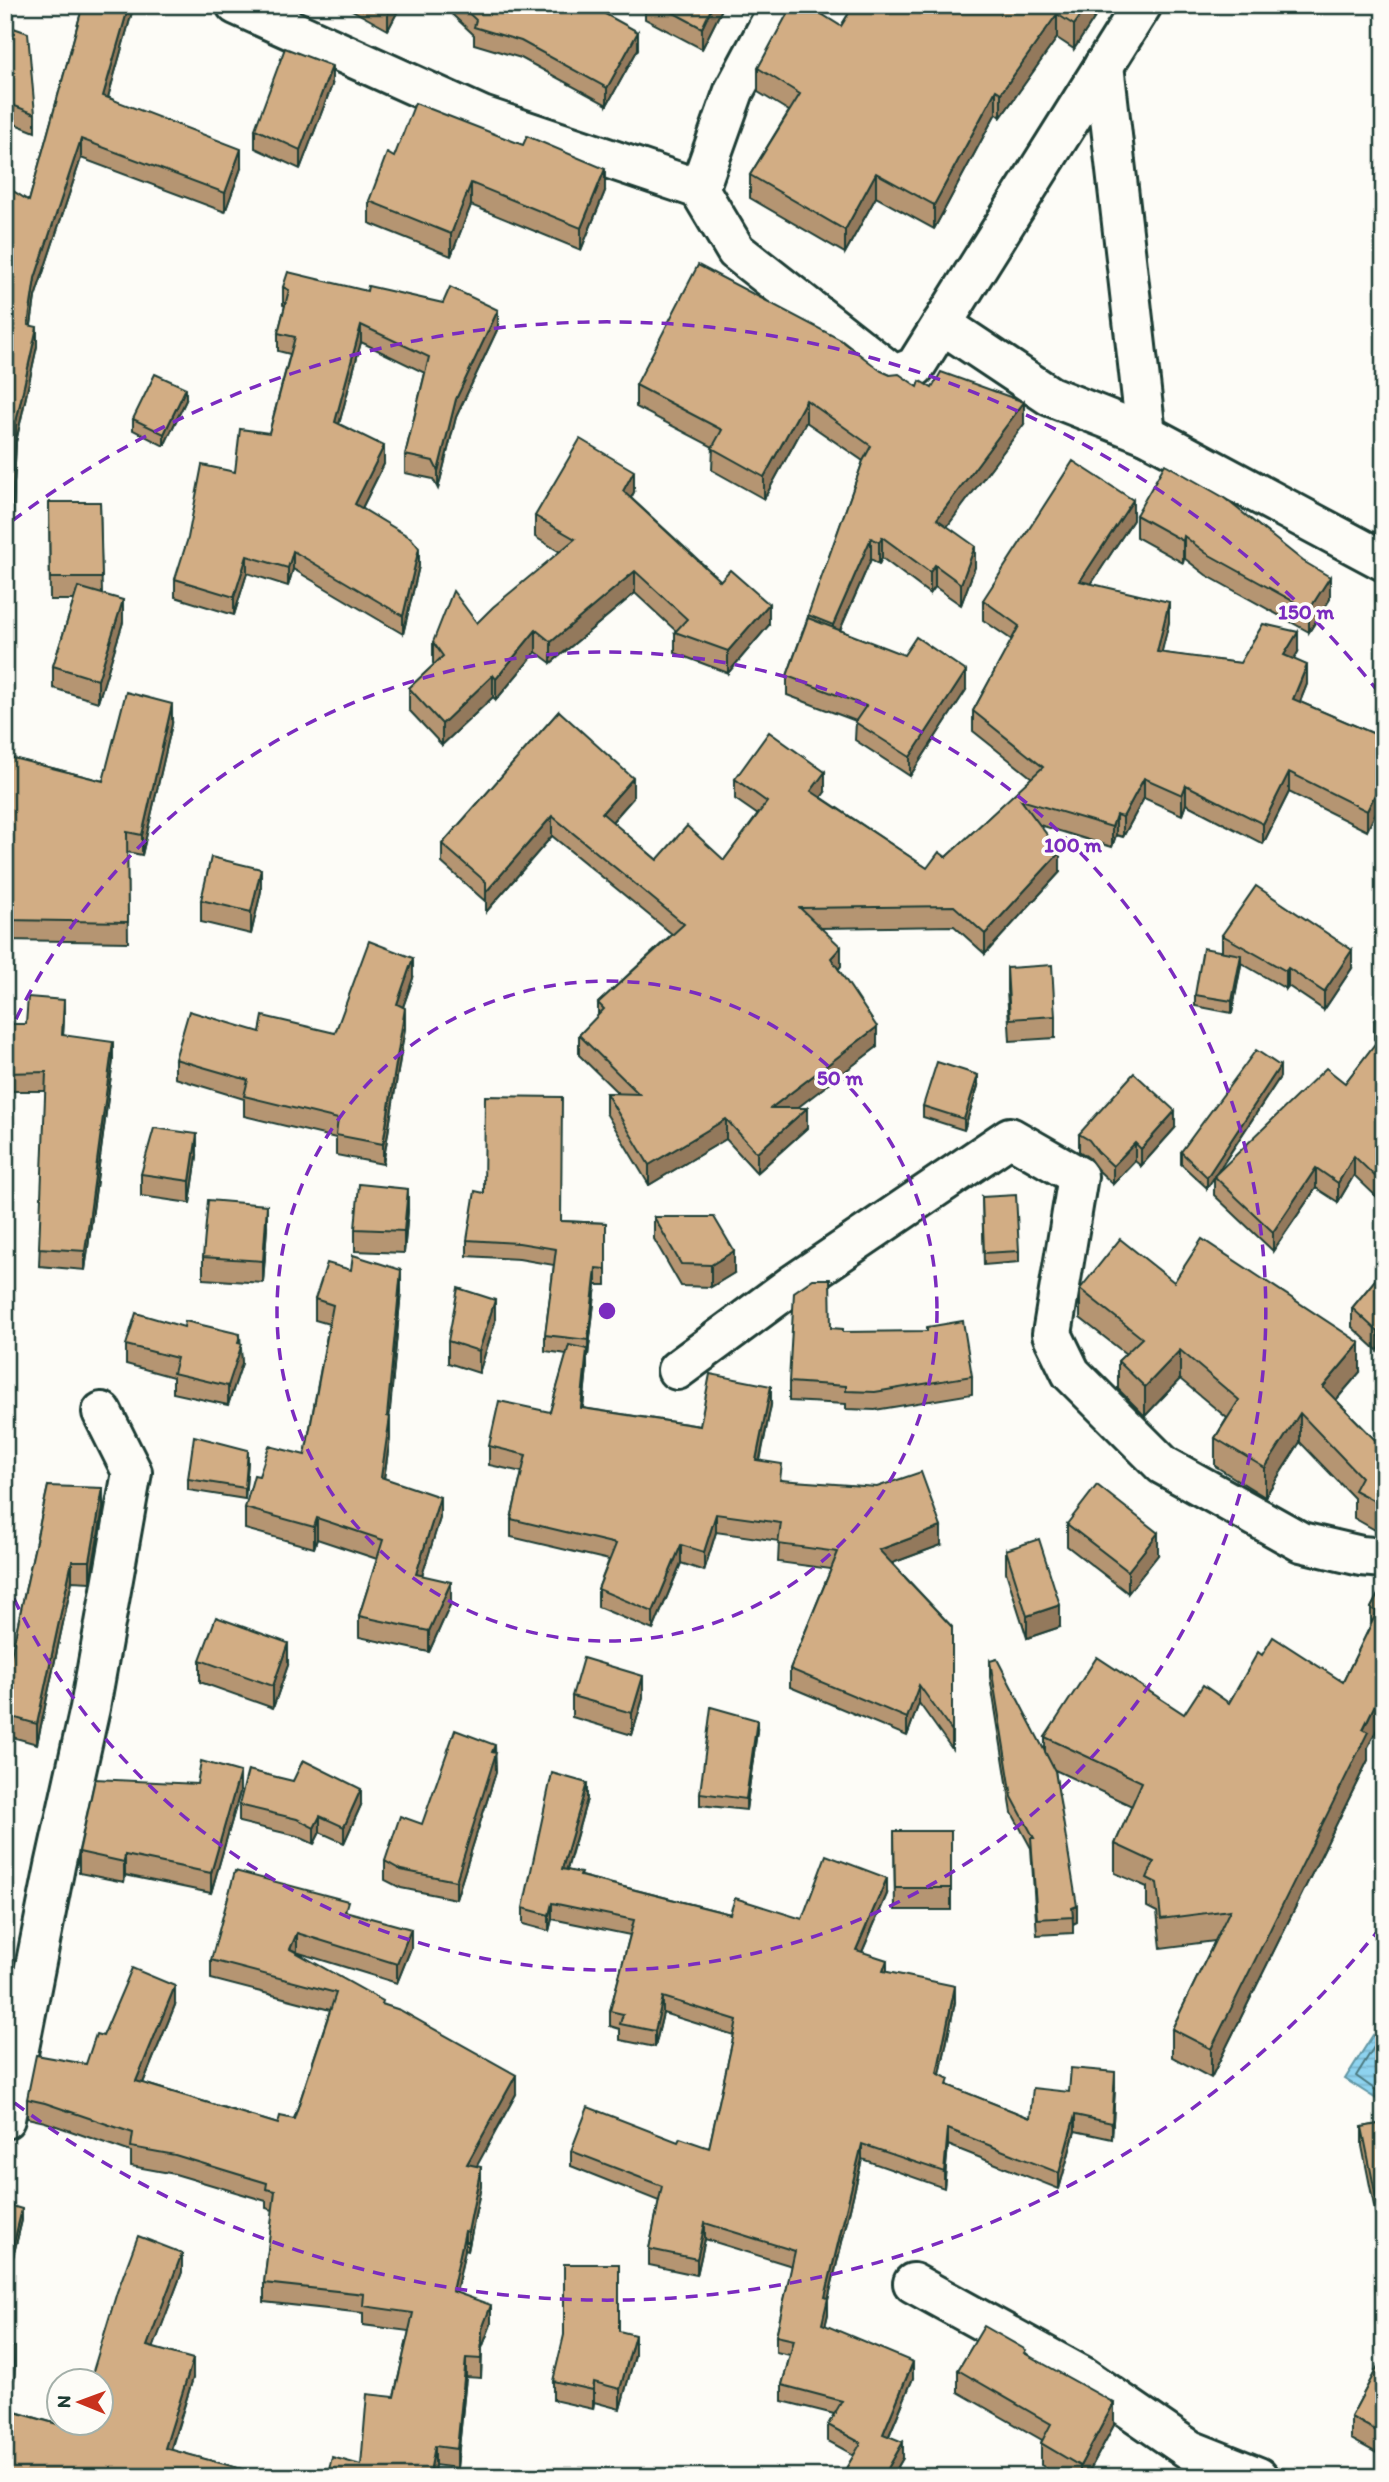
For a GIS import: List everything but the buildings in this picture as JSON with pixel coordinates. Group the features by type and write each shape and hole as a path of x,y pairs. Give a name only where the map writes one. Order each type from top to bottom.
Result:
{"street":[{"path":"236,5 482,116 699,189 736,251 894,375 915,367 1142,5"},
{"path":"699,189 734,91 780,5"},
{"path":"1104,65 1146,434"},
{"path":"942,324 1050,396 1146,434 1384,561"},
{"path":"677,1370 792,1285 1010,1137 1078,1177 1052,1334 1072,1373 1163,1465 1301,1542 1361,1556 1384,1558"},
{"path":"5,2119 55,1866 90,1708 132,1472 102,1412"},
{"path":"913,2283 1082,2376 1184,2463 1258,2477"}],"water":[{"path":"1373,2035 1384,2042 1384,2104 1345,2079"}]}
